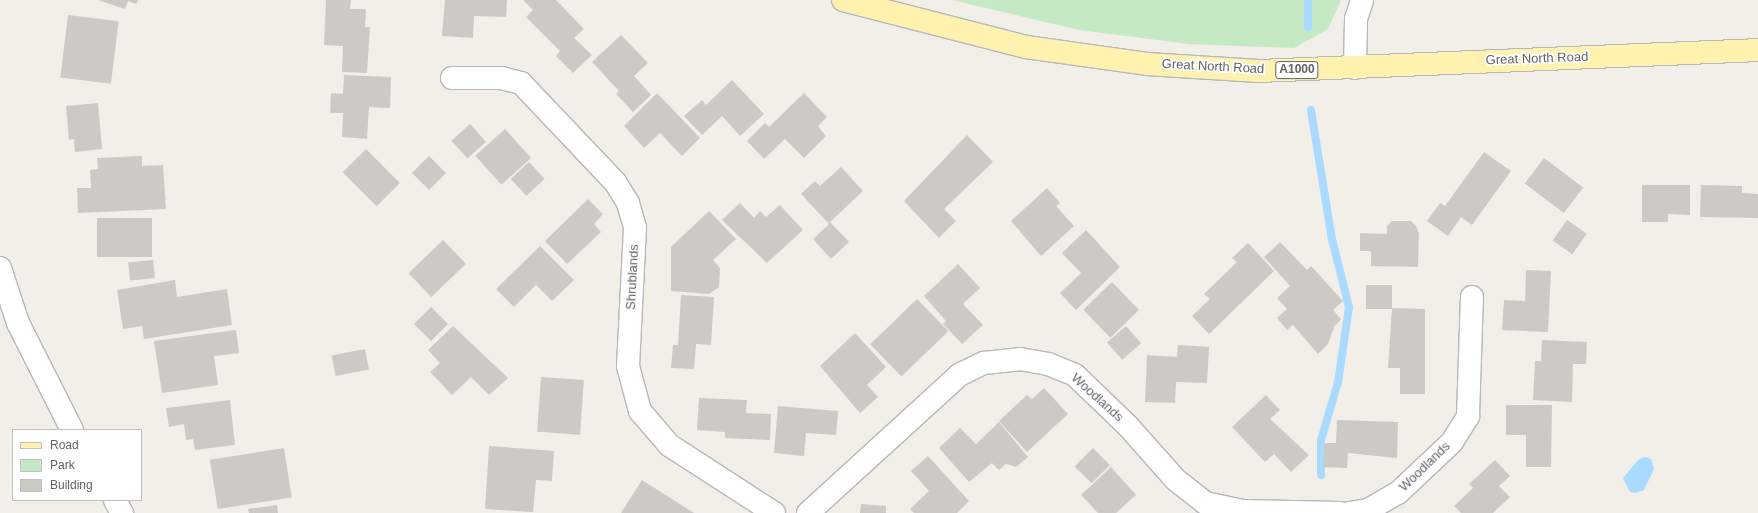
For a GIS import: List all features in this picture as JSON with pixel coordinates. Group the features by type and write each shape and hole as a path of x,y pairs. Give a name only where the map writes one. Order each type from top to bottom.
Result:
{"main road":[{"name":"Great North Road","path":"843,0 1026,47 1147,64 1259,71 1758,50"}],"street":[{"path":"1355,68 1356,19 1362,0"},
{"name":"Shrublands","path":"452,78 501,78 521,83 615,182 628,203 635,228 628,366 640,411 669,445 774,513"},
{"path":"0,268 18,323 71,429"},
{"name":"Woodlands","path":"1350,513 1368,510 1398,493 1452,442 1468,416 1472,297"},
{"name":"Woodlands","path":"808,513 958,375 984,363 1020,359 1048,364 1075,374 1176,480 1205,503 1244,512 1340,513"},
{"path":"116,501 122,513"}],"green space":[{"path":"952,0 1341,0 1328,29 1294,48 1189,44 1079,30"}],"water":[{"path":"1645,457 1651,459 1654,469 1644,490 1635,493 1630,492 1623,478 1639,459"}],"building":[{"path":"98,0 138,0 136,4 128,1 125,9"},
{"path":"326,0 351,0 350,9 366,9 365,27 370,27 367,73 342,72 343,46 324,45"},
{"path":"445,0 507,0 506,17 474,16 473,38 442,36"},
{"path":"523,0 556,0 584,29 574,38 592,55 573,73 556,56 560,51 526,17 533,10"},
{"path":"68,15 119,21 111,84 60,78"},
{"path":"621,35 648,63 634,76 651,95 633,112 616,94 619,91 592,62"},
{"path":"344,75 391,77 390,108 369,107 367,139 342,137 343,113 330,113 331,93 343,94"},
{"path":"732,80 764,114 740,136 722,116 702,135 684,116 702,100 706,105"},
{"path":"657,93 700,138 682,156 660,133 644,148 624,126"},
{"path":"804,93 827,117 818,126 826,136 804,158 785,139 764,159 747,141 765,123 769,127"},
{"path":"98,103 102,149 75,152 74,139 69,140 66,106"},
{"path":"470,124 486,142 467,159 451,141"},
{"path":"505,129 531,158 501,185 475,156"},
{"path":"967,135 993,162 944,209 956,221 939,238 904,201"},
{"path":"366,149 400,183 377,206 343,172"},
{"path":"1484,152 1511,171 1472,225 1461,217 1448,236 1427,221 1440,203 1445,206"},
{"path":"142,156 142,166 163,165 166,209 78,213 77,188 91,188 90,170 98,169 97,158"},
{"path":"429,156 446,173 429,190 412,173"},
{"path":"1544,158 1583,187 1564,213 1525,184"},
{"path":"529,162 545,179 526,196 511,179"},
{"path":"841,167 863,191 830,222 849,242 831,259 813,239 829,224 801,194 815,181 820,186"},
{"path":"1642,185 1690,185 1690,215 1668,214 1668,222 1642,222"},
{"path":"1701,185 1742,186 1742,193 1758,194 1758,218 1700,217"},
{"path":"1047,188 1060,203 1056,206 1074,226 1041,256 1011,221"},
{"path":"588,199 603,214 594,224 601,232 567,264 545,241"},
{"path":"740,203 754,218 760,211 766,217 780,205 803,230 767,263 722,220"},
{"path":"709,211 736,239 713,260 720,268 719,287 709,294 671,291 671,247"},
{"path":"97,218 152,218 152,257 97,257"},
{"path":"1567,220 1587,234 1572,254 1553,240"},
{"path":"1392,221 1411,221 1416,226 1419,234 1418,267 1371,266 1371,251 1360,251 1360,233 1387,234 1387,226"},
{"path":"1086,230 1120,267 1076,310 1060,293 1081,273 1062,253"},
{"path":"443,240 466,264 431,297 408,273"},
{"path":"1280,242 1307,270 1311,266 1343,301 1333,310 1341,319 1334,327 1328,344 1318,354 1293,325 1287,330 1277,318 1287,309 1277,298 1290,286 1264,257"},
{"path":"1248,243 1274,271 1209,334 1192,316 1210,299 1204,294 1237,262 1232,258"},
{"path":"540,246 574,280 552,301 536,285 514,307 496,289"},
{"path":"153,260 155,278 130,281 128,263"},
{"path":"958,264 980,288 963,304 983,325 962,344 943,324 946,321 924,296"},
{"path":"1526,270 1551,271 1548,332 1502,330 1504,300 1525,301"},
{"path":"175,280 177,297 227,289 232,325 144,339 142,326 123,329 117,290"},
{"path":"1112,282 1139,310 1110,338 1083,310"},
{"path":"1366,285 1392,285 1392,309 1366,309"},
{"path":"681,295 714,297 711,345 696,344 694,369 671,368 673,345 678,345"},
{"path":"917,299 948,331 902,377 870,344"},
{"path":"431,307 448,324 431,341 414,324"},
{"path":"1392,308 1425,309 1425,394 1400,394 1400,368 1388,368"},
{"path":"453,326 508,378 489,395 471,377 452,395 430,372 440,363 428,350"},
{"path":"1126,326 1141,343 1122,360 1107,342"},
{"path":"236,330 239,353 214,356 218,385 162,393 154,341"},
{"path":"855,333 886,367 867,385 878,397 860,413 820,366"},
{"path":"1542,340 1587,342 1586,364 1573,364 1572,402 1533,400 1535,361 1541,361"},
{"path":"1178,345 1209,347 1207,383 1176,382 1175,403 1145,402 1147,355 1177,357"},
{"path":"365,349 369,370 336,376 332,355"},
{"path":"541,377 584,380 580,435 537,432"},
{"path":"1044,388 1068,414 1027,452 999,421 1027,395 1032,399"},
{"path":"1266,395 1280,410 1270,419 1309,455 1291,472 1274,454 1265,462 1232,427"},
{"path":"699,398 747,400 746,413 771,414 770,440 725,438 725,432 697,430"},
{"path":"230,400 235,445 195,450 193,439 186,440 184,424 169,427 166,408"},
{"path":"1506,405 1552,405 1551,467 1526,467 1526,435 1506,435"},
{"path":"778,406 838,411 836,435 806,433 804,456 774,453"},
{"path":"1337,420 1398,422 1397,458 1348,453 1347,468 1323,467 1324,443 1336,443"},
{"path":"999,422 1028,457 1016,467 1006,464 999,470 992,463 969,482 939,448 960,428 976,444"},
{"path":"489,446 554,451 552,481 536,480 533,512 485,509"},
{"path":"284,448 292,497 218,509 210,460"},
{"path":"1093,448 1110,465 1092,483 1075,466"},
{"path":"928,456 969,501 957,513 914,513 910,509 929,491 911,471"},
{"path":"1495,460 1510,476 1499,486 1510,497 1493,513 1461,513 1454,506 1473,488 1469,484"},
{"path":"1111,467 1136,495 1116,513 1098,513 1081,495"},
{"path":"642,480 694,513 621,513"},
{"path":"861,504 886,506 886,513 860,513"},
{"path":"277,505 278,513 249,513 248,509"}],"waterway":[{"path":"1308,0 1308,27"},
{"path":"1311,110 1332,239 1349,307 1338,382 1321,440 1321,475"}]}
